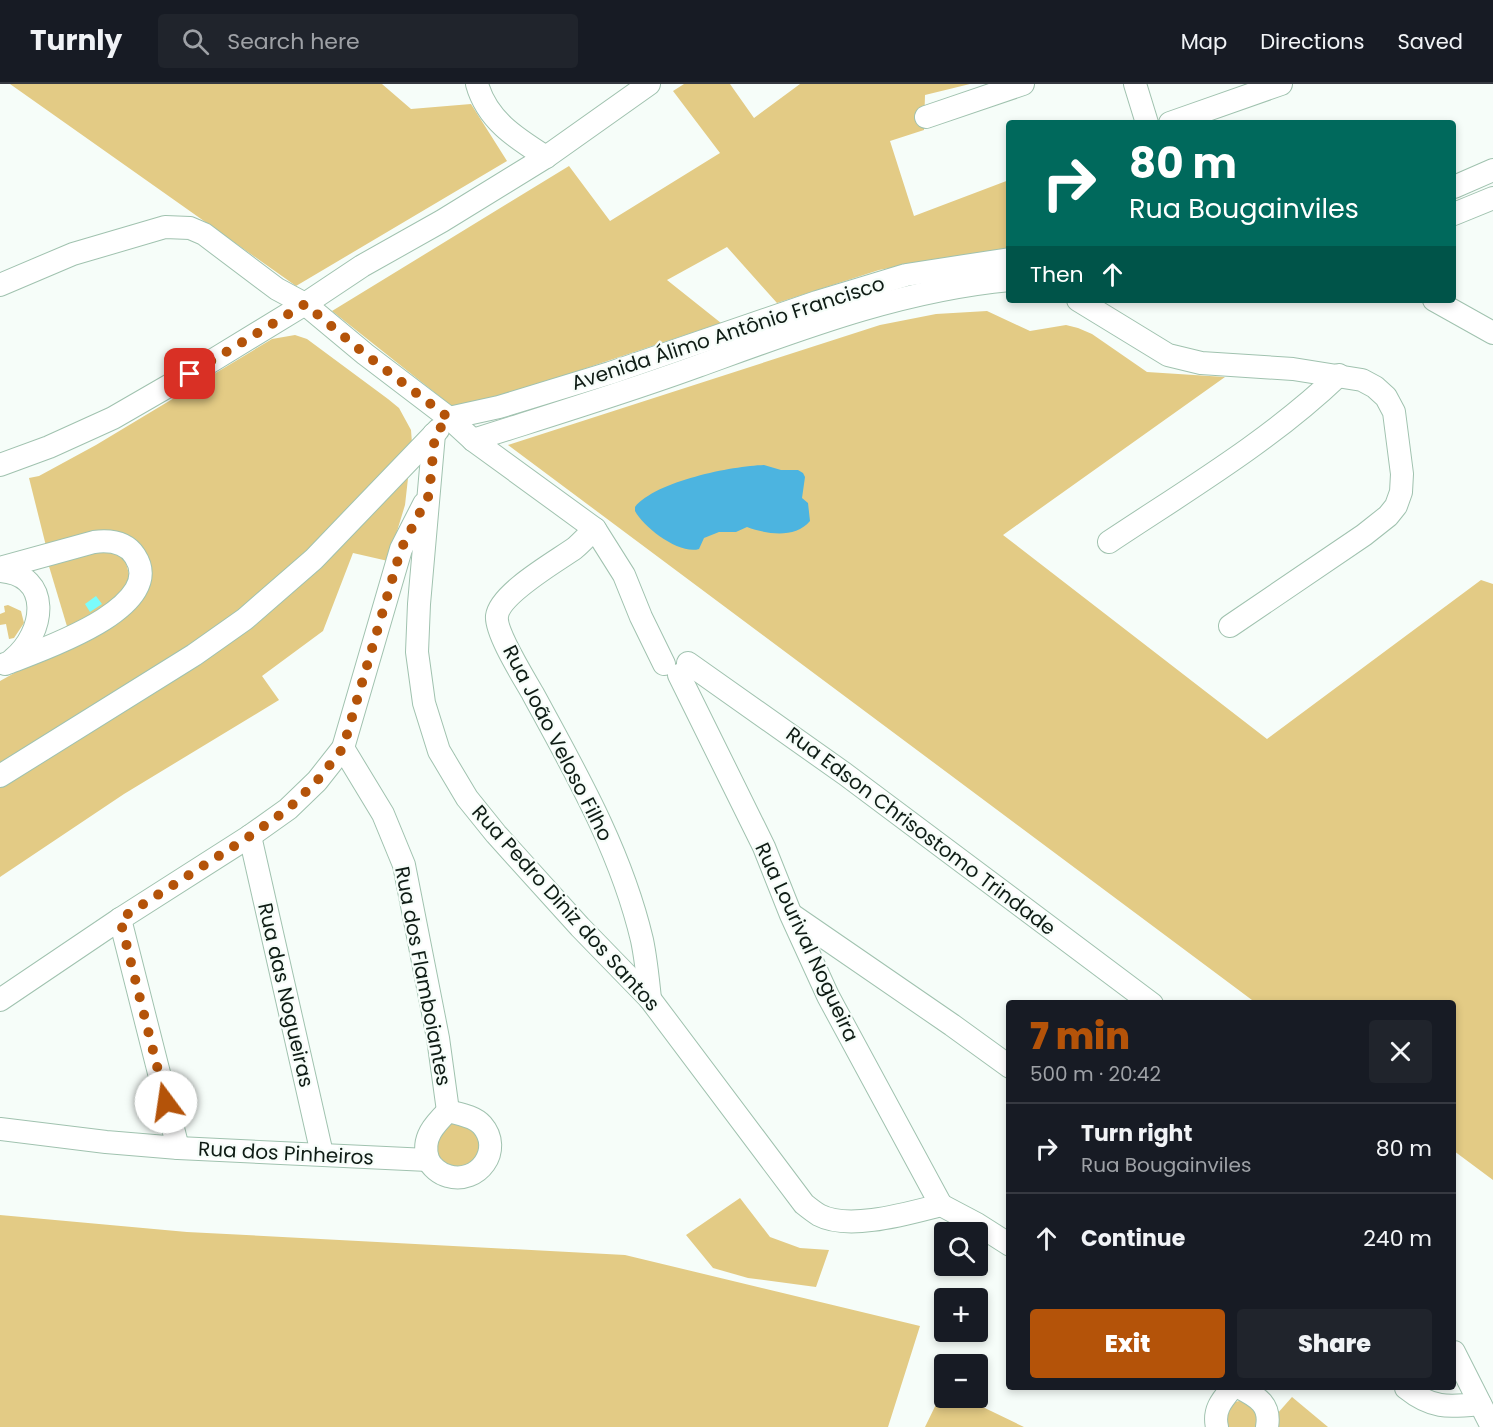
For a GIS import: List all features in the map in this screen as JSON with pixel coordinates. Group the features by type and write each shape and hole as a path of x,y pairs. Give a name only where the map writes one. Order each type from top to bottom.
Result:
{"street":[{"path":"477,84 480,94 497,121 517,139 546,157"},
{"path":"0,465 49,447 113,418 210,362 362,266 546,157 650,84"},
{"path":"926,117 1023,84"},
{"path":"1136,84 1146,120"},
{"path":"1179,120 1281,84"},
{"path":"1456,186 1493,170"},
{"path":"1456,213 1493,198"},
{"path":"0,285 73,254 165,226 190,228 204,234 277,289 305,304 365,354 442,426 473,440 595,529 624,575 641,617 678,664"},
{"name":"Avenida Álimo Antônio Francisco","path":"442,426 906,275 1006,260"},
{"name":"Avenida Álimo Antônio Francisco","path":"473,440 594,402 781,335 882,303 931,291 1006,281"},
{"path":"1083,303 1168,355 1201,363 1293,369 1338,375 1376,387 1386,397 1394,411 1402,474 1401,492 1396,506 1388,516 1364,535 1230,626"},
{"path":"1439,303 1493,333"},
{"path":"1109,542 1263,438 1307,405 1338,375"},
{"path":"0,776 194,655 245,619 314,559 442,426"},
{"name":"Rua Pedro Diniz dos Santos","path":"442,426 429,495 417,652 424,703 439,751 467,798 496,834 580,927 650,999 804,1204 821,1216 844,1221 875,1220 940,1205"},
{"path":"0,1000 120,919 250,836 288,809 310,788 343,748 401,549 429,495"},
{"name":"Rua João Veloso Filho","path":"595,529 576,547 508,596 497,615 498,625 516,663 593,805 619,864 642,942 650,999"},
{"path":"0,570 94,542 110,541 130,550 138,561 141,574 135,593 112,614 64,640 2,665"},
{"path":"0,570 14,574 28,583 36,595 39,610 37,625 29,641 15,657 2,665"},
{"name":"Rua Lourival Nogueira","path":"678,664 764,848 791,915 828,996 940,1205"},
{"name":"Rua Edson Chrisostomo Trindade","path":"678,664 845,774 1147,1000"},
{"name":"Rua dos Flamboiantes","path":"343,748 383,814 404,866 438,1038 448,1111"},
{"name":"Rua das Nogueiras","path":"250,836 322,1155"},
{"path":"791,915 1006,1064"},
{"path":"120,919 178,1148"},
{"path":"448,1111 466,1116 482,1125 490,1142 487,1160 476,1174 458,1179 440,1174 428,1160 425,1143 433,1126 448,1111"},
{"name":"Rua dos Pinheiros","path":"0,1129 178,1148 428,1160"},
{"path":"940,1205 1006,1242"},
{"path":"1456,1356 1492,1427"},
{"path":"1217,1427 1215,1415 1217,1408 1230,1390"},
{"path":"1244,1390 1259,1398 1264,1404 1269,1419 1267,1427"},
{"path":"1409,1390 1430,1404 1444,1407 1480,1404"}],"shaded area":[{"path":"10,84 382,84 411,109 471,104 507,161 296,286"},
{"path":"684,84 730,84 754,118 800,84 970,84 925,95 924,130 890,141 914,216 1006,181 1006,251 927,261 879,270 777,303 727,247 667,280 721,323 458,411 332,311 569,166 610,221 720,153 673,91"},
{"path":"987,311 1030,331 1066,325 1092,334 1147,372 1225,377 1003,535 1267,739 1481,580 1493,584 1493,1180 1456,1152 1456,1000 1252,1000 508,445 880,325 936,314"},
{"path":"295,335 307,339 399,408 411,430 412,443 405,505 388,561 353,553 323,631 262,676 279,700 124,794 0,877 0,681 126,611 140,551 46,546 29,478 39,476 96,445 272,339"},
{"path":"102,547 123,551 132,586 69,633 48,563"},
{"path":"8,605 21,611 24,623 14,638 9,639 6,624 0,625 0,614 5,612 4,606"},
{"path":"453,1121 470,1123 484,1144 467,1171 436,1162 433,1137"},
{"path":"740,1198 770,1237 800,1248 829,1250 816,1287 748,1278 713,1268 686,1235"},
{"path":"0,1215 187,1232 625,1255 920,1326 888,1427 0,1427"},
{"path":"1292,1397 1328,1427 1277,1427 1277,1414"},
{"path":"1245,1400 1257,1407 1260,1427 1224,1427 1222,1415 1234,1402"},
{"path":"934,1408 985,1408 1024,1427 925,1427"}],"water":[{"path":"764,465 781,470 798,470 803,473 805,477 802,498 808,503 810,521 804,527 788,533 763,532 747,527 736,532 719,532 704,538 699,549 691,550 663,539 646,525 635,511 635,507 645,498 677,483 733,468"}],"building":[{"path":"96,596 102,604 90,612 85,604"}],"route":[{"path":"166,1102 120,919 211,862 288,809 317,781 343,748 401,549 429,495 435,434 449,418 365,354 305,304 190,374"}]}
